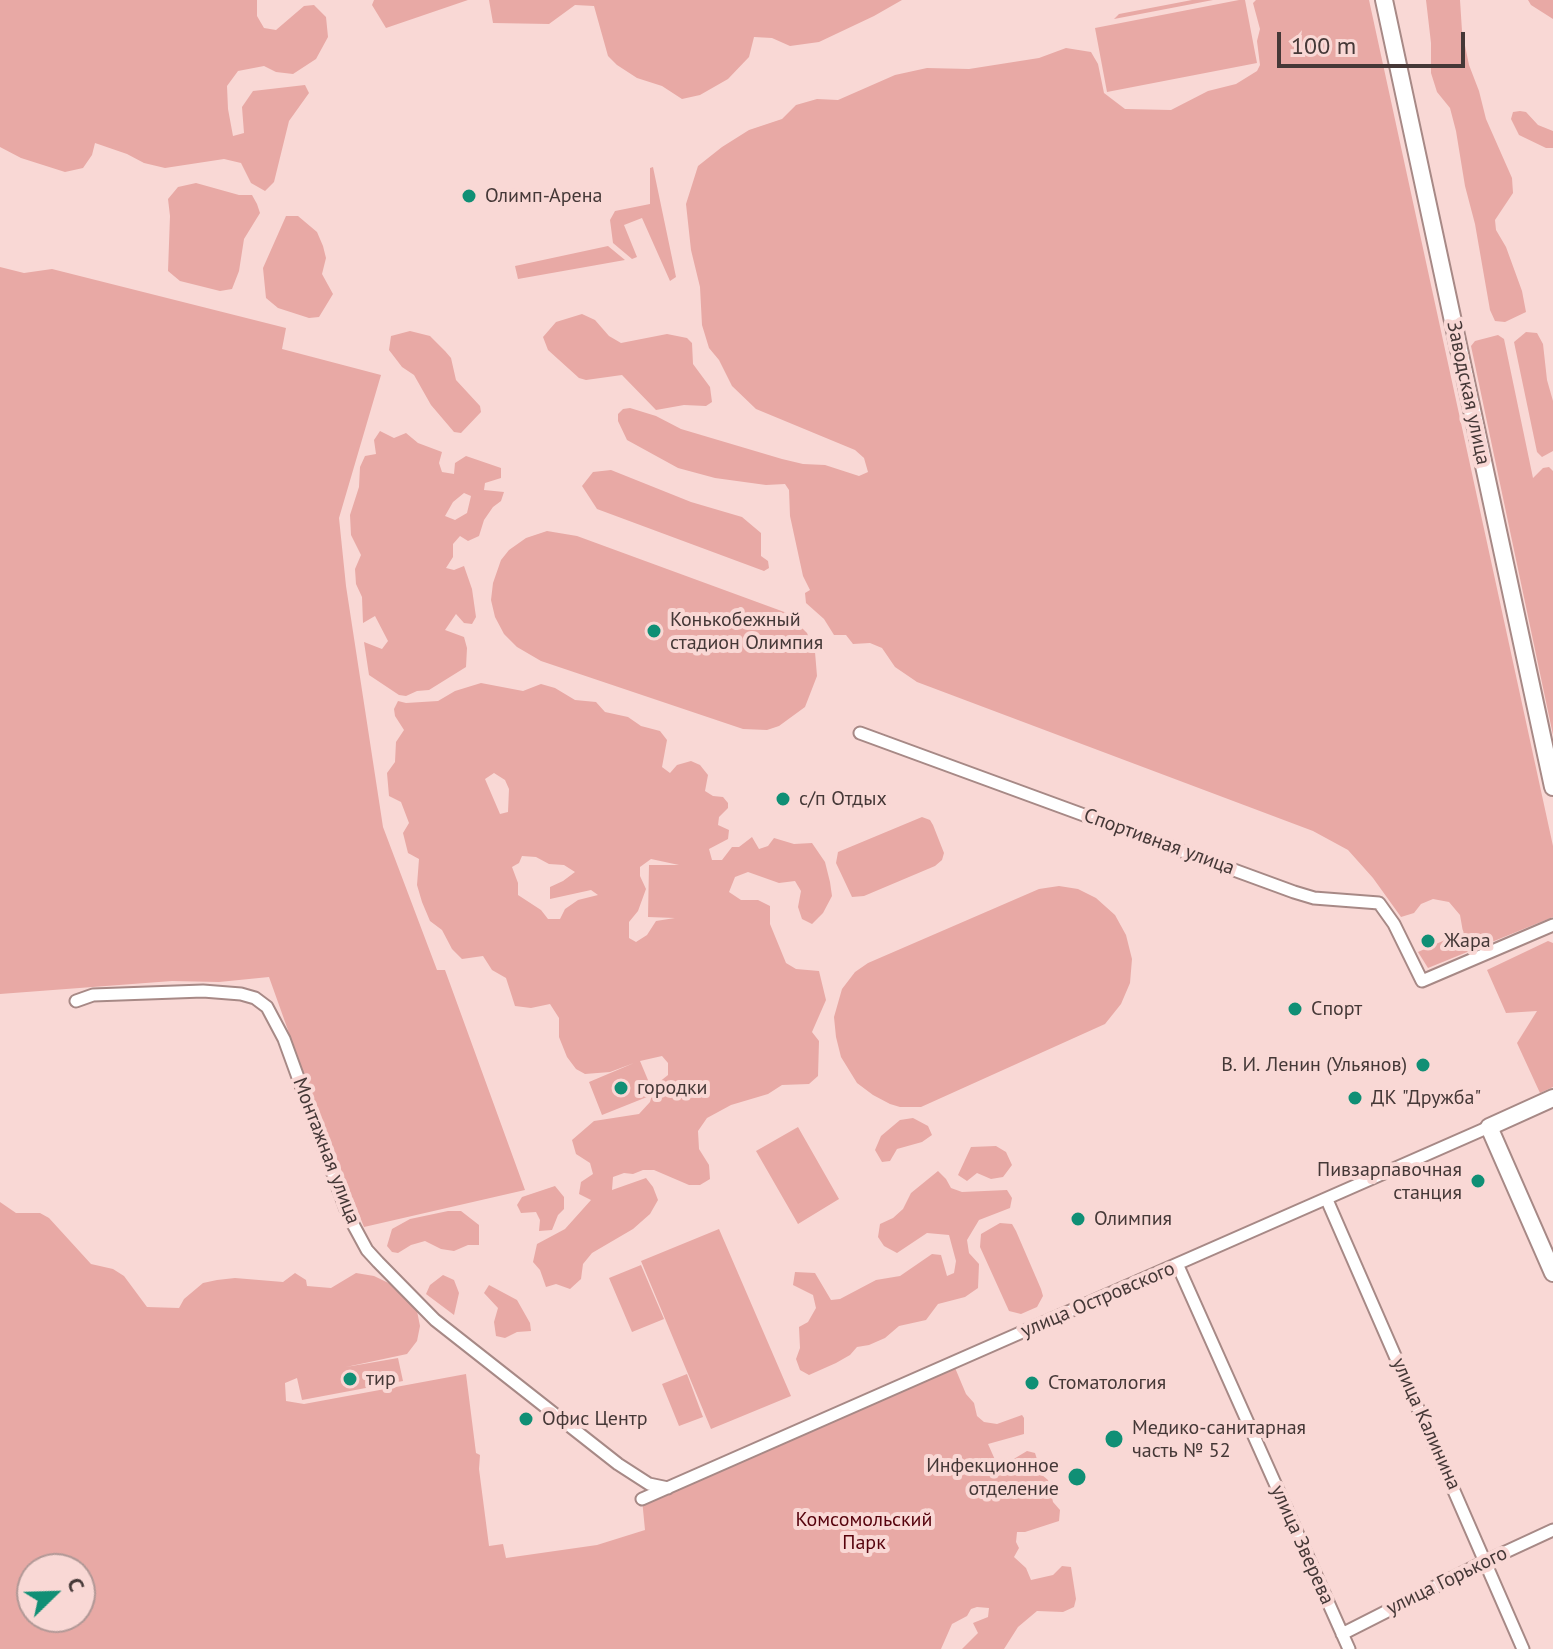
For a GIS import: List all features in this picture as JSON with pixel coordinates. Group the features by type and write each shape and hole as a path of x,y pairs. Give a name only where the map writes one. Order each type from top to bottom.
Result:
{"main road":[{"name":"Заводская улица","path":"1384,0 1553,787"},
{"name":"улица Островского","path":"1489,1127 1553,1098"},
{"path":"1489,1127 1553,1273"}],"street":[{"name":"Спортивная улица","path":"860,733 1294,892 1314,898 1379,903 1394,924 1422,981 1553,925"},
{"name":"Монтажная улица","path":"76,1001 93,995 203,991 241,994 255,998 267,1007 284,1039 348,1215 378,1262 435,1320 604,1453 649,1484 669,1488"},
{"name":"улица Островского","path":"642,1499 1489,1127"},
{"name":"улица Калинина","path":"1327,1200 1523,1649"},
{"name":"улица Зверева","path":"1178,1266 1349,1649"},
{"name":"улица Горького","path":"1342,1634 1553,1530"}],"green space":[{"path":"0,0 257,0 257,16 264,28 276,30 304,6 314,5 326,17 328,37 316,59 293,74 276,72 264,66 238,71 227,86 233,136 244,133 242,107 253,91 305,85 309,93 289,121 274,182 265,191 251,183 241,163 224,159 165,168 95,143 92,155 83,168 65,172 21,158 0,147"},
{"path":"374,0 468,0 386,28 372,5"},
{"path":"489,0 902,0 819,42 790,46 772,38 754,37 749,57 728,79 700,95 682,99 662,86 637,78 608,56 594,6 575,5 549,24 493,23"},
{"path":"1192,0 1213,0 1114,19 1119,14"},
{"path":"1245,0 1257,63 1107,92 1095,28"},
{"path":"1256,0 1369,0 1553,846 1553,917 1428,968 1418,952 1463,932 1460,915 1449,902 1433,899 1421,904 1414,913 1401,917 1348,850 1313,831 917,682 895,667 882,648 870,643 853,644 846,635 834,635 824,619 806,603 805,593 810,590 803,576 790,516 789,490 785,484 766,485 715,478 678,468 627,440 618,421 618,414 630,408 656,416 681,429 782,459 825,465 859,476 868,472 864,458 855,450 756,409 732,386 709,348 702,325 700,287 691,250 686,204 698,166 749,130 782,119 796,105 817,99 838,100 895,75 927,68 969,69 1039,58 1066,48 1091,52 1098,64 1104,93 1125,109 1171,110 1208,91 1236,84 1257,71 1260,65 1257,41 1260,29 1253,3"},
{"path":"1426,0 1460,0 1469,65 1486,119 1512,178 1513,193 1495,220 1496,230 1506,247 1526,312 1505,322 1495,321 1490,310 1456,131 1450,108 1437,92 1431,73"},
{"path":"1528,0 1553,0 1553,19 1531,5"},
{"path":"1513,112 1526,112 1538,125 1553,131 1553,148 1546,148 1519,135 1511,119"},
{"path":"653,167 676,277 670,281 642,218 624,225 637,257 632,259 613,243 610,220 615,211 650,204 650,168"},
{"path":"196,183 239,195 252,195 257,204 260,213 244,239 239,271 232,289 220,291 180,281 168,271 168,199 178,187"},
{"path":"286,216 298,216 317,232 323,246 326,258 322,274 333,294 319,317 309,318 278,308 266,298 263,268"},
{"path":"608,246 625,260 518,279 515,266"},
{"path":"0,267 24,273 52,269 286,328 282,349 381,375 339,518 346,586 383,827 437,970 445,970 525,1190 364,1227 269,977 0,994"},
{"path":"582,314 595,320 609,336 621,343 667,334 687,338 692,343 693,364 710,387 712,402 706,406 684,405 656,410 622,375 586,380 579,378 548,350 543,337 556,322"},
{"path":"410,331 430,336 445,351 451,358 456,380 480,406 481,412 461,433 454,432 431,405 414,375 402,367 389,350 391,336"},
{"path":"1526,332 1537,333 1543,344 1553,401 1553,451 1542,457 1537,452 1514,342"},
{"path":"1498,335 1504,339 1533,478 1543,468 1549,467 1553,471 1553,735 1471,346 1475,341"},
{"path":"380,431 394,438 406,433 418,443 442,452 439,463 442,472 454,474 455,463 466,456 501,468 501,478 485,483 484,490 504,492 501,501 484,520 479,536 468,541 460,536 453,544 453,557 446,568 454,570 464,566 472,589 476,617 472,624 464,623 456,614 445,630 464,637 466,667 429,690 406,696 399,695 369,675 364,642 382,649 388,641 375,616 363,623 362,597 356,584 355,569 361,555 351,535 350,515 359,487 360,467 365,456 376,454 374,440","holes":["464,493 471,496 467,513 455,520 445,516 453,502"]},
{"path":"611,470 691,502 742,517 761,533 761,556 768,561 769,568 764,571 597,509 582,486 593,472"},
{"name":"Конькобежный стадион Олимпия","path":"547,531 577,536 787,613 807,633 815,652 817,676 805,707 779,726 767,730 743,729 541,661 517,647 504,634 495,617 491,600 493,583 501,560 509,550 526,538"},
{"path":"481,683 523,691 541,684 575,700 596,702 605,712 628,717 641,726 660,731 667,740 662,767 670,773 677,765 691,761 700,765 708,775 705,791 723,797 728,803 728,808 719,817 718,825 729,830 728,839 709,849 712,860 722,860 732,847 739,847 752,837 759,849 768,846 774,838 794,844 812,843 825,862 830,882 832,896 823,913 812,924 802,919 798,907 801,891 795,881 779,883 748,872 735,877 729,892 741,900 758,900 770,906 770,924 786,963 796,969 819,971 826,1000 812,1032 819,1041 818,1076 809,1084 782,1085 768,1094 731,1105 707,1118 698,1131 699,1149 709,1165 710,1179 700,1185 689,1185 654,1170 613,1177 612,1190 646,1178 658,1200 650,1214 633,1229 592,1253 583,1264 581,1279 570,1289 556,1284 546,1287 540,1270 533,1262 537,1244 565,1229 591,1200 579,1194 581,1182 593,1174 590,1163 576,1154 572,1140 594,1121 639,1114 652,1095 602,1115 589,1082 634,1063 610,1072 585,1074 576,1069 559,1037 559,1018 550,1004 531,1008 515,1006 506,978 492,970 483,956 462,959 452,949 442,930 430,921 417,885 419,859 408,853 403,833 409,823 401,802 389,796 387,773 395,762 396,742 404,730 395,716 398,701 438,701 455,691","holes":["494,773 505,780 509,789 508,812 500,814 485,779","522,856 536,857 549,864 564,865 575,872 550,887 550,899 591,890 598,895 578,900 565,909 560,919 548,919 541,910 518,895 518,883 512,867 519,863","651,859 679,865 649,865 648,917 675,918 656,921 647,935 636,942 629,938 629,922 638,911 646,889 640,867","662,1056 668,1063 668,1075 653,1092 640,1061"]},
{"path":"922,817 933,825 944,853 942,860 935,866 864,896 852,897 836,863 838,852"},
{"path":"1059,886 1078,889 1096,898 1115,915 1126,935 1132,959 1130,983 1121,1004 1105,1024 921,1107 890,1104 857,1083 841,1057 834,1017 842,989 855,972 868,963 1039,889"},
{"path":"1548,941 1553,943 1553,1087 1540,1093 1517,1043 1537,1011 1506,1013 1487,970"},
{"path":"913,1118 928,1126 932,1135 922,1142 897,1149 890,1161 882,1162 875,1150 881,1136 900,1120"},
{"path":"798,1127 839,1199 798,1224 756,1151"},
{"path":"996,1146 1006,1152 1012,1165 1003,1177 991,1179 977,1173 967,1181 958,1175 971,1147"},
{"path":"938,1171 951,1188 962,1192 1007,1190 1012,1198 1010,1208 979,1220 967,1240 969,1253 979,1264 978,1288 965,1297 938,1304 926,1320 899,1326 885,1338 857,1347 836,1363 809,1375 800,1370 796,1359 800,1348 799,1327 808,1322 816,1308 813,1295 793,1285 795,1272 815,1273 831,1300 840,1299 876,1280 900,1276 932,1254 941,1255 947,1276 954,1273 956,1261 949,1235 927,1233 897,1253 884,1246 878,1237 880,1224 903,1209 911,1193"},
{"path":"555,1186 564,1197 564,1209 552,1230 539,1231 540,1220 536,1212 521,1213 517,1205 522,1197"},
{"name":"Комсомольский Парк","path":"0,1202 16,1213 40,1213 49,1218 91,1264 113,1269 124,1276 147,1307 179,1308 184,1299 203,1283 235,1278 283,1282 295,1273 306,1280 307,1286 331,1288 356,1273 374,1276 403,1290 415,1301 420,1326 417,1341 407,1354 346,1367 398,1358 403,1381 302,1400 297,1378 285,1383 286,1401 304,1404 466,1374 476,1453 480,1455 489,1546 503,1544 506,1558 597,1545 645,1530 642,1499 953,1363 966,1394 974,1403 977,1416 984,1422 997,1424 1022,1415 1024,1418 1024,1434 988,1444 996,1462 1002,1466 1027,1451 1035,1453 1042,1475 1048,1480 1053,1502 1060,1510 1059,1521 1017,1532 1019,1548 1014,1557 1026,1568 1031,1580 1053,1575 1062,1566 1071,1567 1076,1599 1074,1607 1063,1612 1037,1611 1018,1627 1004,1649 962,1649 978,1633 973,1623 988,1617 989,1608 971,1609 967,1616 952,1624 941,1649 0,1649"},
{"path":"461,1211 479,1225 479,1245 468,1245 454,1251 425,1241 398,1253 387,1246 392,1229 410,1219"},
{"path":"1000,1223 1012,1224 1043,1296 1037,1307 1021,1314 1009,1311 980,1247 981,1234"},
{"path":"719,1229 791,1396 711,1429 641,1261"},
{"path":"641,1265 664,1319 632,1332 609,1278"},
{"path":"443,1275 454,1280 459,1293 454,1315 426,1294 430,1285"},
{"path":"489,1285 517,1300 531,1331 517,1332 505,1338 496,1336 494,1322 498,1308 484,1293"},
{"path":"687,1374 703,1417 679,1426 662,1384"}],"place":[{"name":"Олимп-Арена","path":"469,196"},
{"name":"Конькобежный стадион Олимпия","path":"654,631"},
{"name":"с/п Отдых","path":"783,799"},
{"name":"Жара","path":"1428,941"},
{"name":"Спорт","path":"1295,1009"},
{"name":"В. И. Ленин (Ульянов)","path":"1423,1065"},
{"name":"городки","path":"621,1088"},
{"name":"ДК \"Дружба\"","path":"1355,1098"},
{"name":"Пивзарпавочная станция","path":"1478,1181"},
{"name":"Олимпия","path":"1078,1219"},
{"name":"тир","path":"350,1379"},
{"name":"Стоматология","path":"1032,1383"},
{"name":"Офис Центр","path":"526,1419"},
{"name":"Медико-санитарная часть № 52","path":"1114,1439"},
{"name":"Инфекционное отделение","path":"1077,1477"}]}
